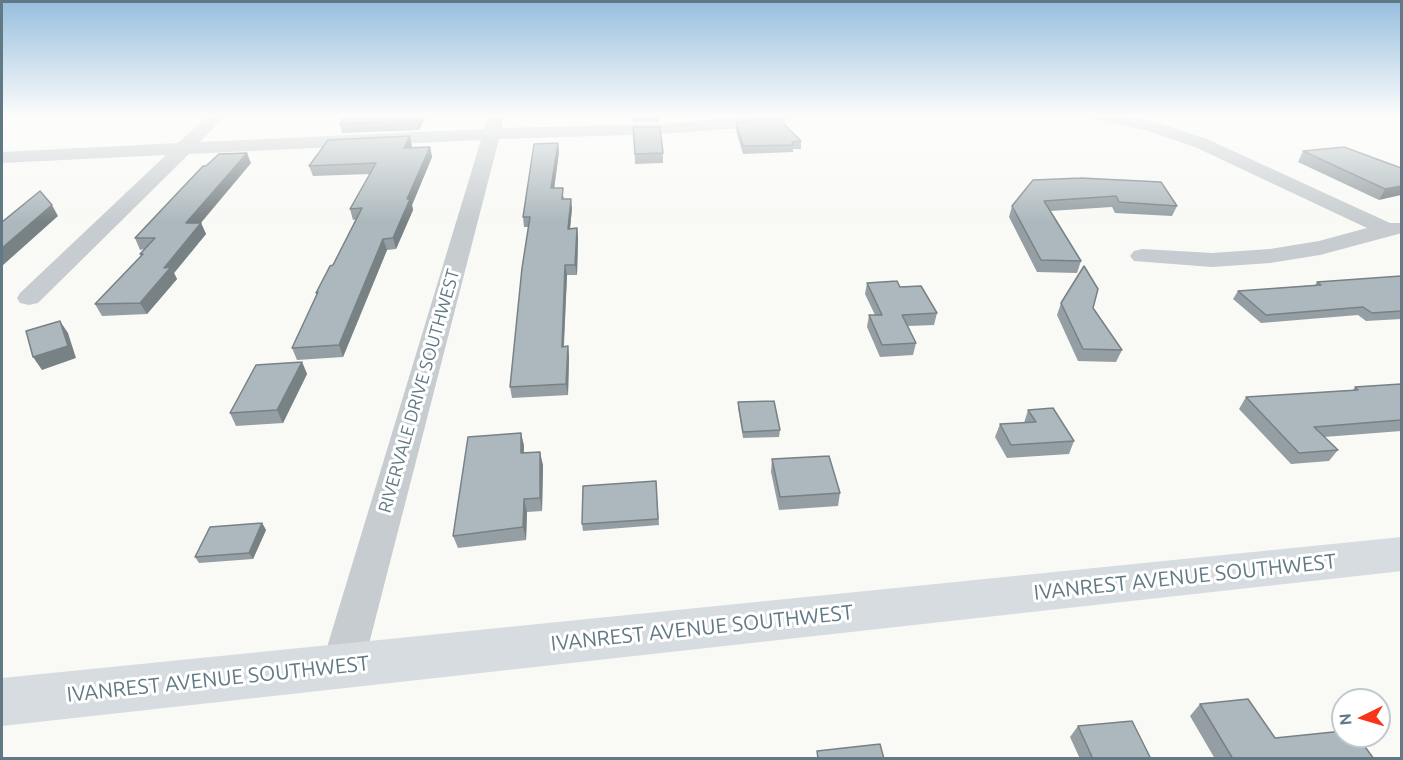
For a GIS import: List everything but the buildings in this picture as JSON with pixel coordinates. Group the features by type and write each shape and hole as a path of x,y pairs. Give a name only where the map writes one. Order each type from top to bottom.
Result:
{"street":[{"path":"2,157 114,151"},
{"path":"29,298 180,151"},
{"name":"RIVERVALE DRIVE SOUTHWEST","path":"342,667 487,151"},
{"path":"1220,151 1394,228"},
{"path":"1142,256 1212,260 1278,255 1320,248 1394,228"},
{"name":"IVANREST AVENUE SOUTHWEST","path":"2,702 1401,554"}]}
